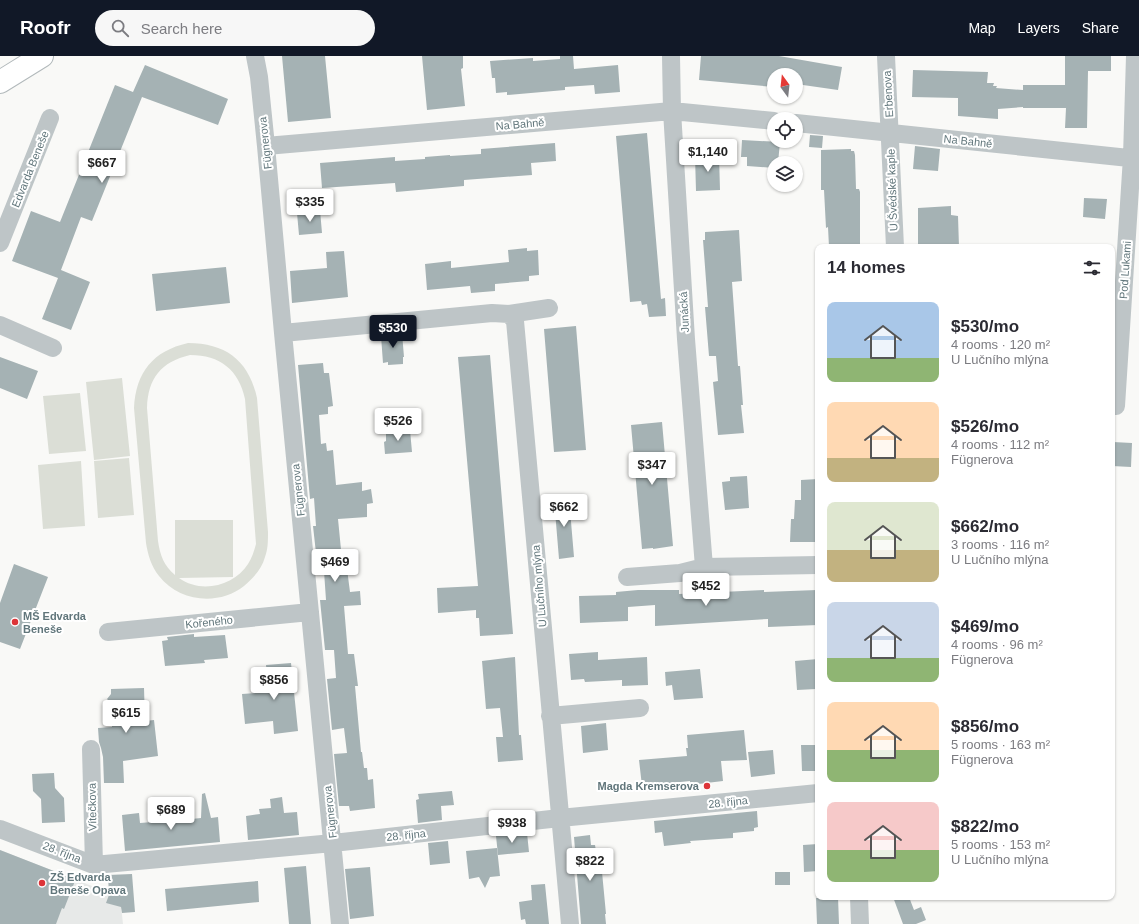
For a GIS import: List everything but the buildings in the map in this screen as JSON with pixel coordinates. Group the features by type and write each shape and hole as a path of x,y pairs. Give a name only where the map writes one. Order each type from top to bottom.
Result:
{"main road":[{"path":"0,82 42,56"}],"street":[{"name":"Fügnerova","path":"255,56 259,77 266,146 340,924"},
{"name":"Junácká","path":"671,56 672,111 686,340 704,567"},
{"name":"Erbenova","path":"886,56 890,133"},
{"name":"Pod Lukami","path":"1116,406 1136,158 1135,56"},
{"name":"Na Bahně","path":"266,146 672,111 767,120"},
{"name":"Edvarda Beneše","path":"0,242 50,118"},
{"name":"Na Bahně","path":"803,124 1136,158"},
{"name":"U Švédské kaple","path":"890,133 895,244"},
{"path":"283,333 492,313 509,314 549,308"},
{"name":"U Lučního mlýna","path":"509,314 515,321 516,329 570,924"},
{"path":"0,325 53,348"},
{"path":"627,577 680,573 704,567 815,564"},
{"name":"Kořeného","path":"108,632 310,612"},
{"path":"550,716 640,708"},
{"name":"Vítečkova","path":"91,749 94,865"},
{"name":"28. října","path":"0,829 94,865 333,843 560,818 815,793"},
{"path":"859,900 860,924"}],"shaded area":[{"path":"188,343 214,346 234,357 242,364 248,374 257,398 268,532 267,551 264,561 254,576 244,586 223,597 200,598 188,596 167,585 159,576 152,564 146,543 134,408 135,395 138,384 149,365 165,351","holes":["190,355 201,356 219,361 233,372 238,380 245,399 256,544 251,559 242,572 226,582 207,586 197,586 179,578 233,577 233,520 175,520 175,575 168,568 161,556 158,541 147,408 148,397 153,380 164,367 171,362"]},
{"path":"122,378 130,456 94,460 86,382"},
{"path":"80,393 86,451 49,454 43,396"},
{"path":"129,458 134,515 98,518 94,461"},
{"path":"81,461 85,526 43,529 38,465"},
{"name":"ZŠ Edvarda Beneše Opava","path":"0,850 120,897 123,924 0,924"}],"place":[{"name":"MŠ Edvarda Beneše","path":"15,622"},
{"name":"Magda Kremserova","path":"707,786"},
{"name":"ZŠ Edvarda Beneše Opava","path":"42,883"}]}
